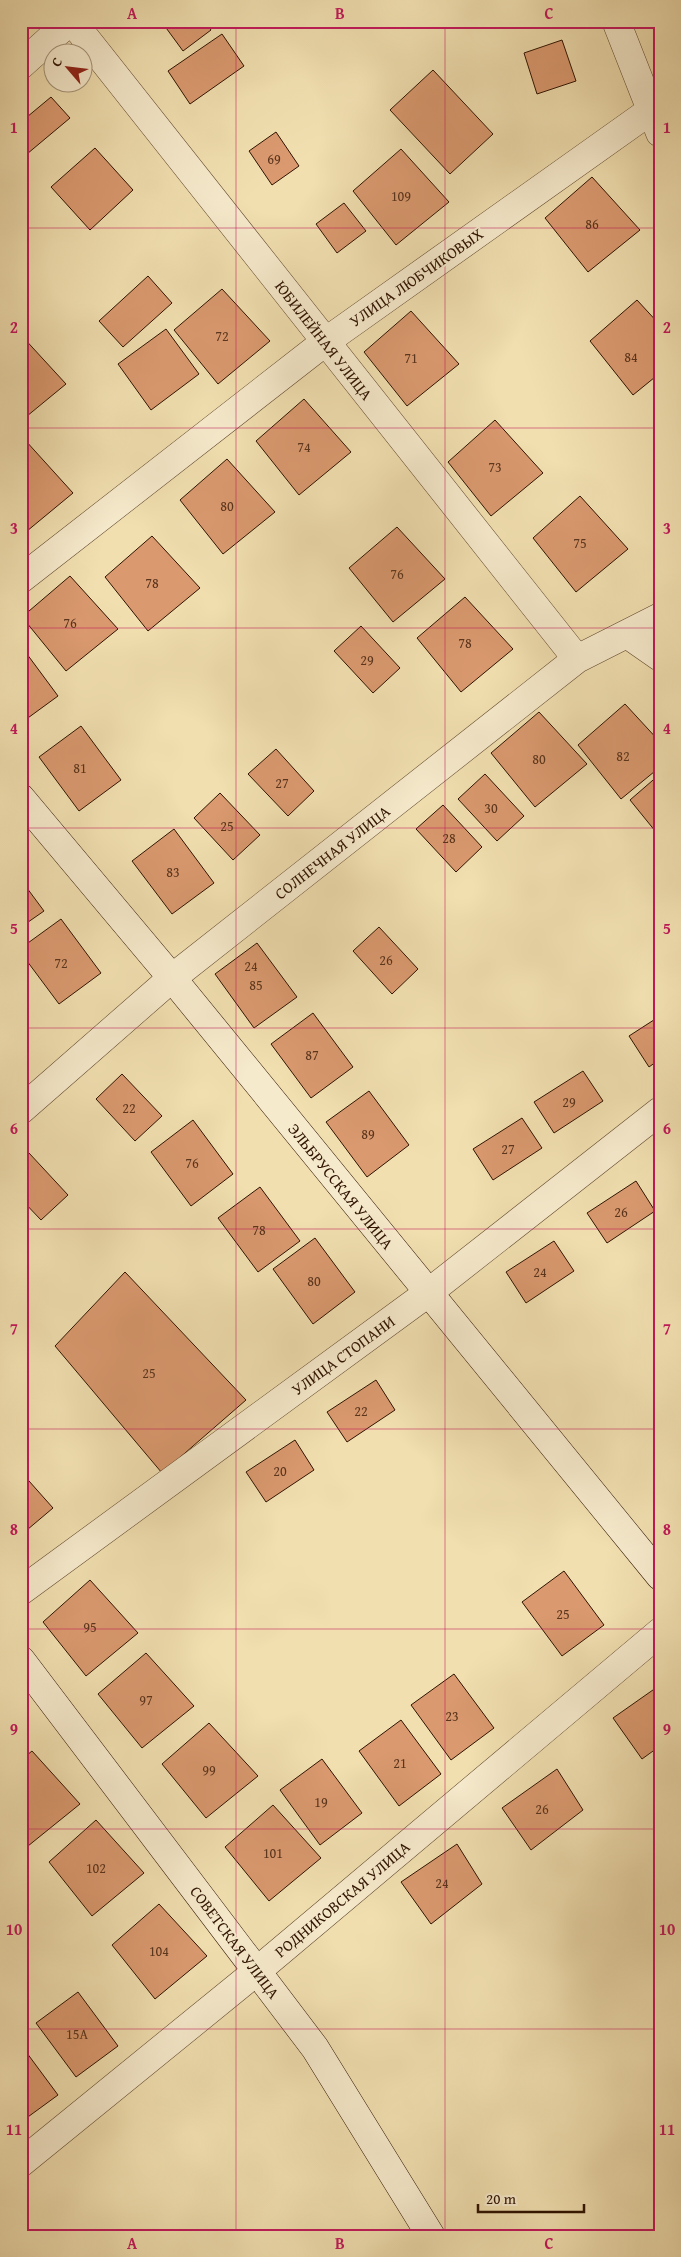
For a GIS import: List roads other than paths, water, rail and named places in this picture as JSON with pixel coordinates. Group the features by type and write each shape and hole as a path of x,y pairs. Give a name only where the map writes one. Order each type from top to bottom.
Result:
{"street":[{"path":"21,65 71,21"},
{"name":"ЮБИЛЕЙНАЯ УЛИЦА","path":"71,21 577,659"},
{"path":"616,21 655,122"},
{"name":"УЛИЦА ЛЮБЧИКОВЫХ","path":"21,579 325,342 655,122"},
{"name":"СОЛНЕЧНАЯ УЛИЦА","path":"21,1110 172,978 577,659 660,617"},
{"path":"627,634 660,657"},
{"name":"ЭЛЬБРУССКАЯ УЛИЦА","path":"21,798 172,978 660,1576"},
{"name":"УЛИЦА СТОПАНИ","path":"21,1591 428,1292 660,1111"},
{"name":"РОДНИКОВСКАЯ УЛИЦА","path":"21,2163 257,1971 660,1632"},
{"name":"СОВЕТСКАЯ УЛИЦА","path":"21,1660 315,2048 431,2236"}]}
